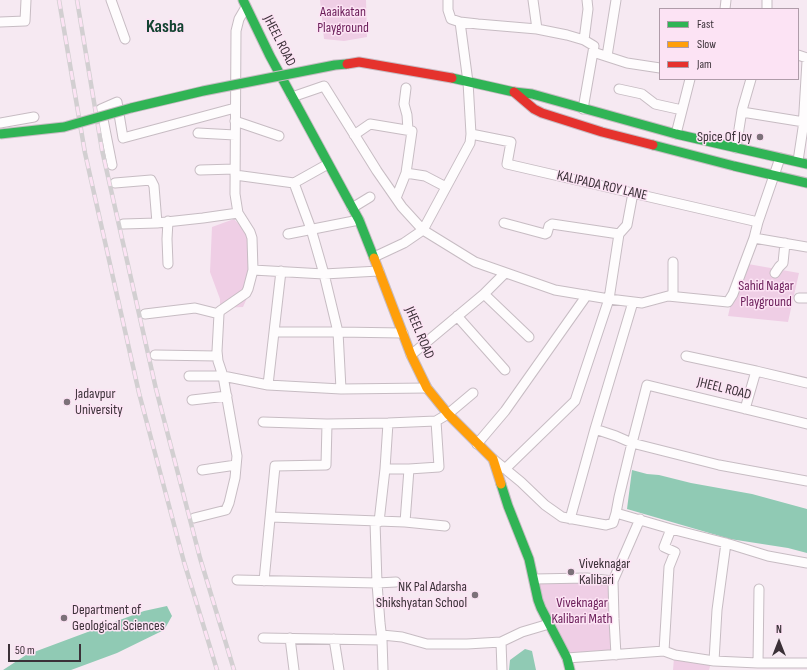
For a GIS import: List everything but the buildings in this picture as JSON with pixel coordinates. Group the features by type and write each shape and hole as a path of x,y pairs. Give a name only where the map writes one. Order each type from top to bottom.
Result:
{"main road":[{"name":"JHEEL ROAD","path":"245,3 270,56 359,220 403,333 427,388 448,414 493,459 510,513 528,559 538,600 567,658 570,670"},
{"path":"0,134 64,127 131,108 203,91 335,65 359,62 452,78 514,92 546,97 583,109 676,134 807,164"},
{"path":"514,92 534,109 542,113 602,132 807,183"}],"street":[{"path":"0,22 25,21 26,0"},
{"path":"111,0 125,39"},
{"path":"448,0 448,10 451,19 460,22 537,30 567,35 584,40 594,46 583,109"},
{"path":"533,0 537,30"},
{"path":"584,40 588,9 587,0"},
{"path":"607,56 616,0"},
{"path":"194,518 226,510 233,490 235,478 237,456 218,356 219,314 221,310 246,293 253,270 252,238 238,213 235,194 236,31 245,3"},
{"path":"374,257 404,243 423,230 470,143 471,134 468,82 460,22"},
{"path":"593,52 627,63 659,68"},
{"path":"798,161 806,112 807,61"},
{"path":"676,134 690,80"},
{"path":"736,148 742,112 751,80"},
{"path":"292,97 324,86 377,171 402,207 423,230 474,262 555,290 609,299 642,303 673,296 728,302 733,294 754,238 780,158"},
{"path":"406,88 404,104 407,115 408,130"},
{"path":"619,89 642,94 655,104 682,110"},
{"path":"112,165 101,109 117,102 123,138 235,108"},
{"path":"742,112 804,122"},
{"path":"0,123 34,117"},
{"path":"235,121 278,136"},
{"path":"354,135 370,124 412,131 406,173 396,198"},
{"path":"198,133 235,135"},
{"name":"KALIPADA ROY LANE","path":"471,134 511,142 507,164 758,222"},
{"path":"200,170 235,172 294,183 328,164"},
{"path":"406,173 425,176 446,187"},
{"path":"115,183 151,180 154,186 157,223"},
{"path":"294,183 311,229 338,332 341,389"},
{"path":"505,469 575,401 609,299 619,234 627,226 633,193"},
{"path":"352,208 370,197"},
{"path":"123,224 157,223 238,213"},
{"path":"288,234 359,220"},
{"path":"168,221 168,264"},
{"path":"504,223 545,234 547,233 549,226 552,224 619,234"},
{"path":"754,238 807,247"},
{"path":"775,273 783,263 785,243"},
{"path":"673,296 674,262"},
{"path":"253,270 324,274 380,271"},
{"path":"268,385 281,271"},
{"path":"412,355 484,294 505,273"},
{"path":"484,294 529,337"},
{"path":"477,444 505,411 587,295"},
{"path":"570,519 595,429 634,302"},
{"path":"145,314 195,308 219,314"},
{"path":"457,316 505,370"},
{"path":"274,332 403,333"},
{"path":"155,355 218,356"},
{"path":"686,356 807,383"},
{"path":"745,409 756,371"},
{"path":"189,376 223,376 268,385 341,389 427,388"},
{"name":"JHEEL ROAD","path":"632,443 647,385 807,424"},
{"path":"263,422 327,424 436,421 448,414 473,392"},
{"path":"192,400 226,396"},
{"path":"385,469 440,467 436,421"},
{"path":"383,670 382,637 377,583 377,522 385,469 388,423"},
{"path":"264,581 275,466 326,465 327,424"},
{"path":"595,429 632,443 719,465 807,481"},
{"path":"493,459 562,518 606,525 613,524 632,443"},
{"path":"202,470 236,465"},
{"path":"406,522 409,469"},
{"path":"616,513 768,556 807,563"},
{"path":"271,517 406,522 445,526"},
{"path":"616,655 613,581 640,519"},
{"path":"664,651 669,567 675,552 664,547 671,529"},
{"path":"714,661 717,610 726,543"},
{"path":"534,579 587,578 613,581"},
{"path":"237,580 377,583 396,582"},
{"path":"758,663 759,589"},
{"path":"263,638 334,639 402,637 427,644 467,644 501,642 522,632 549,624"},
{"path":"290,638 294,670"},
{"path":"334,639 339,670"},
{"path":"501,642 502,670"},
{"path":"567,658 664,651 675,655 714,661 807,663"}],"green space":[{"name":"Aaaikatan Playground","path":"320,0 366,0 367,37 344,41 324,39"},
{"path":"234,219 247,233 251,289 243,307 220,308 220,299 210,272 212,227"},
{"name":"Sahid Nagar Playground","path":"748,264 799,273 788,322 728,316 731,303"},
{"name":"Viveknagar Kalibari Math","path":"586,579 616,584 614,653 569,655 544,609 537,581"},
{"path":"674,658 711,663 709,670 673,670"}],"shaded area":[{"path":"632,470 752,494 807,509 807,553 788,548 730,539 627,509"},
{"path":"167,606 172,616 164,630 117,653 71,670 3,670 26,655 144,611"},
{"path":"525,649 532,651 536,670 509,670 510,660"}],"railway":[{"path":"59,0 85,153 139,393 184,562 217,670"},
{"path":"77,0 102,150 156,389 200,558 234,670"}],"traffic: fast":[{"path":"243,0 270,56 359,220 374,258"},
{"path":"0,134 64,127 131,108 203,91 335,65 347,64"},
{"path":"452,78 514,92 532,94 676,134 807,164"},
{"path":"653,145 807,183"},
{"path":"501,484 529,559 538,600 567,658 570,670"}],"traffic: slow":[{"path":"374,258 411,355 427,388 448,414 493,459 501,484"}],"traffic: jam":[{"path":"347,64 359,62 452,78"},
{"path":"514,92 534,109 542,113 602,132 653,145"}],"place":[{"name":"Spice Of Joy","path":"760,137"},
{"name":"Jadavpur University","path":"67,402"},
{"name":"Viveknagar Kalibari","path":"571,572"},
{"name":"NK Pal Adarsha Shikshyatan School","path":"475,595"},
{"name":"Department of Geological Sciences","path":"64,618"}],"district":[{"name":"Kasba","path":"165,27"}]}
